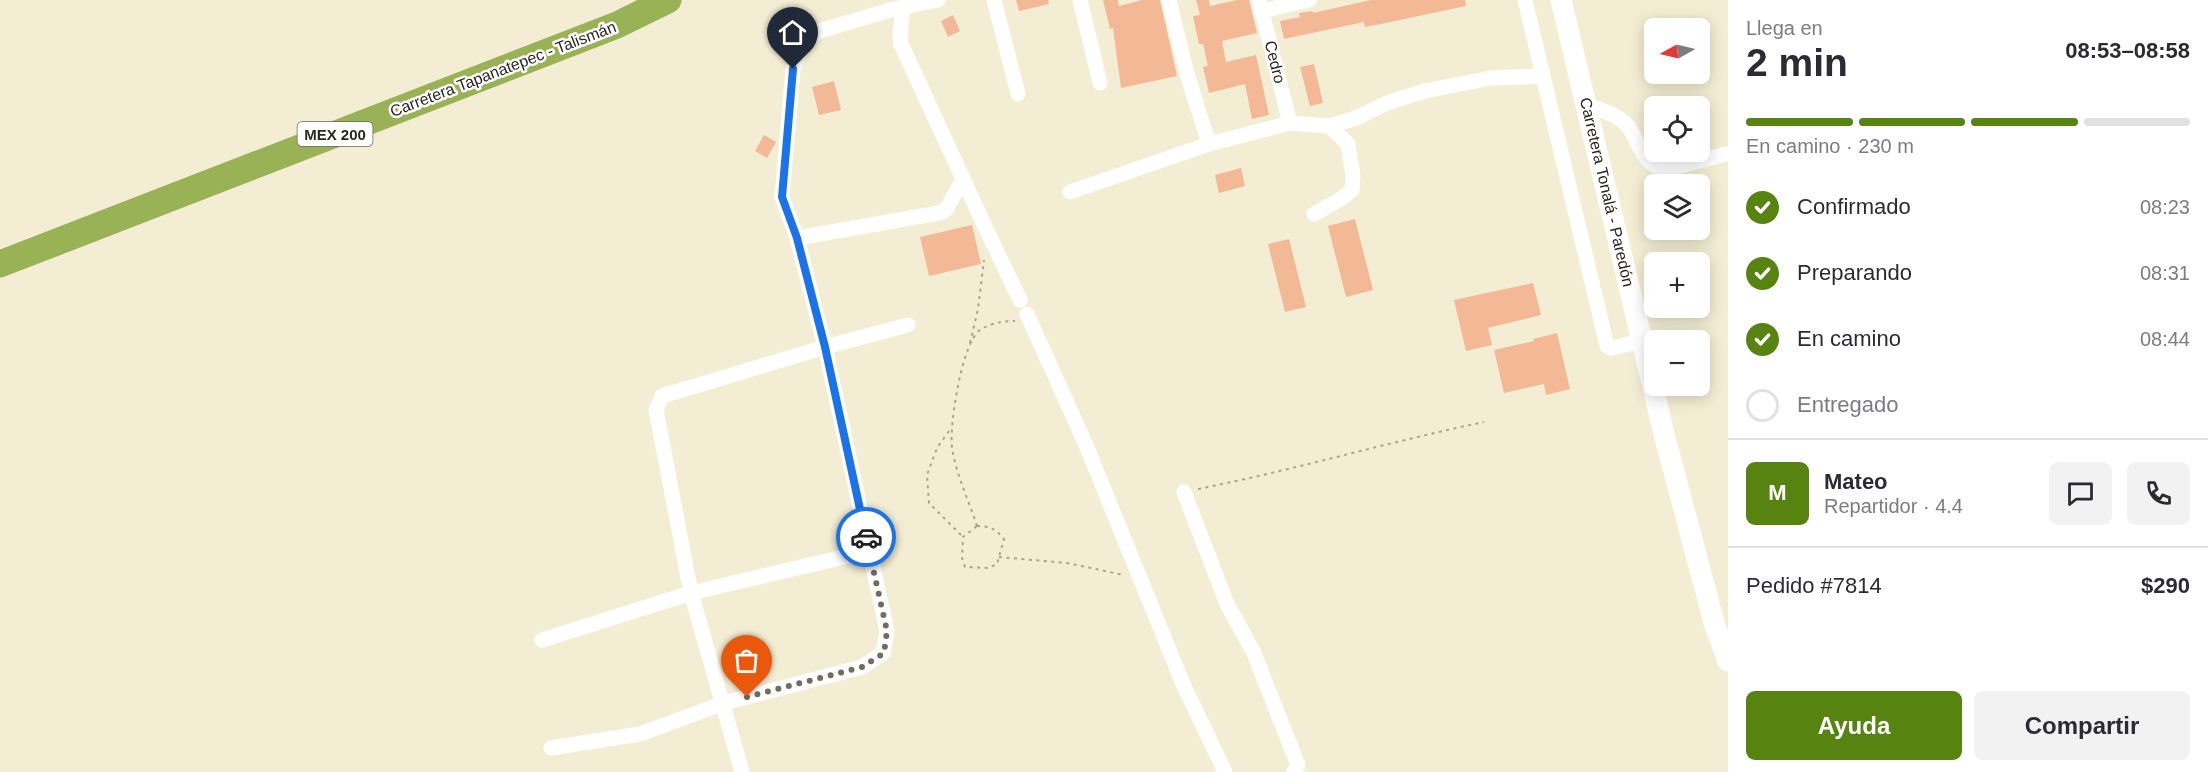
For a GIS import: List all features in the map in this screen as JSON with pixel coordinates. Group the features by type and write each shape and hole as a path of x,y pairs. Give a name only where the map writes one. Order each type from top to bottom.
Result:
{"highway":[{"name":"Carretera Tapanatepec - Talismán","path":"0,247 559,31 630,0"},
{"name":"Carretera Tapanatepec - Talismán","path":"0,264 617,25 669,0"}],"main road":[{"name":"Carretera Tonalá - Paredón","path":"1561,0 1665,438 1715,626 1728,661"}],"street":[{"path":"551,748 640,734 724,703 862,667 884,653 887,631 825,347 797,238 782,197 793,69 800,51 816,32 893,6 938,0"},
{"path":"994,0 1018,94"},
{"path":"1080,0 1100,83"},
{"path":"1169,0 1187,74 1209,144"},
{"path":"1261,5 1309,0"},
{"path":"1525,0 1607,346 1611,348 1642,341"},
{"name":"Cedro","path":"1261,5 1290,123"},
{"path":"893,6 901,44 1086,445 1183,684 1226,772"},
{"path":"1070,192 1209,144 1290,123 1329,126 1356,118 1389,102 1425,91 1491,78 1542,76"},
{"path":"1586,104 1616,116 1628,126 1647,159 1662,168 1669,169 1726,154"},
{"path":"1314,214 1352,190 1353,176 1348,144 1356,118"},
{"path":"1329,126 1348,144"},
{"path":"797,238 939,213 946,210 963,179"},
{"path":"742,772 692,593 656,410 662,396 825,347 908,325"},
{"path":"1184,492 1227,604 1253,651 1298,765 1293,772"},
{"path":"542,640 692,593 869,551"}],"path":[{"path":"977,526 952,450 950,429 978,309 987,231"},
{"path":"970,346 978,331 999,322 1017,320 1024,307"},
{"path":"1184,492 1258,477 1419,435 1484,422"},
{"path":"950,429 937,448 927,475 929,503 963,537 962,558 965,567 988,568 997,564 1004,539 998,531 989,526 977,526 963,537"},
{"path":"999,557 1067,563 1141,579"}],"building":[{"path":"1016,0 1048,0 1049,4 1019,11"},
{"path":"1103,0 1118,0 1119,6 1142,0 1160,0 1177,76 1121,88 1113,28 1110,29"},
{"path":"1196,0 1209,0 1210,6 1237,0 1249,0 1257,33 1222,41 1226,62 1256,55 1269,115 1252,119 1245,84 1209,93 1203,67 1208,66 1203,44 1199,44 1193,16 1200,15"},
{"path":"1371,0 1465,0 1466,6 1365,27 1364,22 1284,39 1280,21 1300,17 1299,13 1313,11 1313,13"},
{"path":"953,15 960,31 948,37 941,21"},
{"path":"1314,64 1323,103 1310,106 1300,67"},
{"path":"834,81 841,110 819,115 812,87"},
{"path":"764,135 776,142 767,158 755,151"},
{"path":"1241,168 1245,186 1219,193 1215,175"},
{"path":"1355,219 1373,290 1346,297 1328,226"},
{"path":"972,225 981,264 929,276 920,237"},
{"path":"1289,239 1306,307 1285,312 1268,244"},
{"path":"1533,283 1541,315 1488,328 1492,345 1466,351 1454,300"},
{"path":"1557,333 1570,389 1546,395 1544,384 1504,393 1494,350"}],"way so far":[{"path":"747,697 862,667 884,653 887,631 866,537"}],"route":[{"path":"793,69 782,197 797,238 825,347 866,537"}]}
